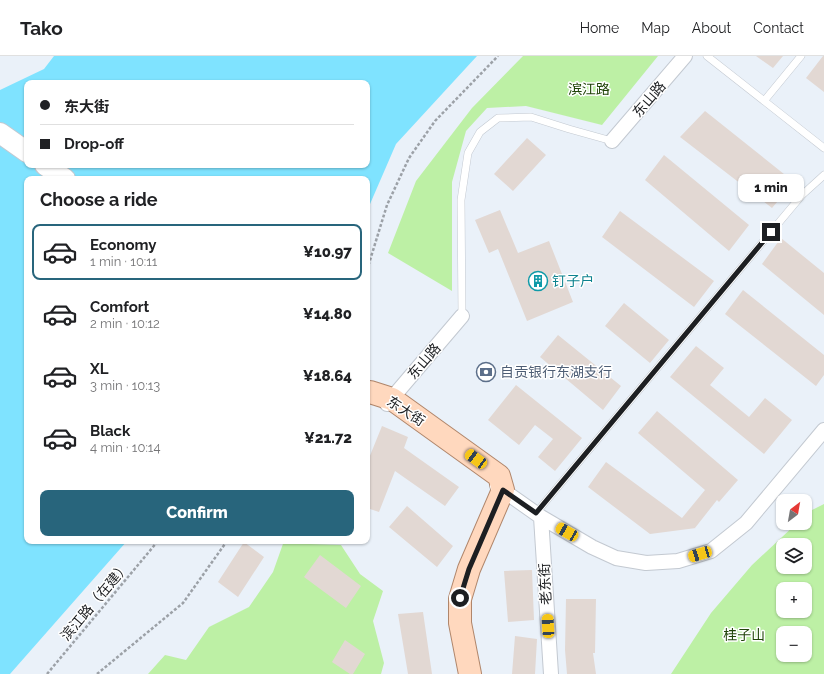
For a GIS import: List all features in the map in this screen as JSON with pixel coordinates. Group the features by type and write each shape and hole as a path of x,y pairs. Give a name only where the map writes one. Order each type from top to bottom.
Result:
{"main road":[{"name":"东大街","path":"379,397 496,486"},
{"path":"455,674 445,622 446,596 455,568 496,486"},
{"path":"470,674 460,623 460,598 496,486"}],"street":[{"name":"东山路","path":"612,141 685,56"},
{"path":"0,133 24,150"},
{"path":"49,168 61,176"},
{"name":"东山路","path":"379,397 462,316"},
{"path":"496,486 539,515 592,547 616,558 646,562 678,561 711,551 746,523 824,430"},
{"name":"老东街","path":"539,515 550,674"}],"lane":[{"path":"707,56 824,148"},
{"path":"764,101 801,56"},
{"path":"462,316 461,200 468,153 480,132 498,118 530,117 569,130 612,141"},
{"path":"539,515 802,195 824,175"}],"path":[{"path":"370,260 387,205 409,158 435,121 498,56"},
{"name":"滨江路（在建）","path":"47,674 155,544"},
{"path":"97,674 183,603 225,544"}],"green space":[{"name":"滨江路","path":"523,56 658,56 602,125 526,106 487,108 466,131 452,182 452,291 388,253 416,181 472,108"},
{"name":"桂子山","path":"824,504 824,674 671,674 711,613 752,565 776,543 776,574 812,574 812,538 781,538 790,530 812,530 812,510"},
{"path":"283,544 341,545 360,574 383,591 373,621 384,663 381,674 148,674 165,655 186,660 209,627 249,607 273,572"}],"water":[{"path":"54,56 477,56 396,144 370,204 370,176 24,176 24,544 124,544 10,674 0,674 0,90 44,69"}],"building":[{"path":"756,56 783,56 773,68"},
{"path":"824,56 824,92 806,78"},
{"path":"705,111 794,182 772,208 680,137"},
{"path":"527,138 546,155 513,191 494,174"},
{"path":"664,155 749,225 729,251 645,180"},
{"name":"钉子户","path":"500,210 518,253 549,241 573,302 527,321 498,249 489,253 475,220"},
{"path":"620,211 714,281 694,307 602,237"},
{"path":"781,238 824,273 824,315 762,264"},
{"path":"743,290 824,355 824,375 816,386 725,314"},
{"path":"624,303 669,340 650,363 605,326"},
{"path":"558,335 621,386 603,410 540,357"},
{"path":"696,346 724,368 710,385 749,417 765,398 792,420 764,454 670,377"},
{"path":"516,385 582,438 555,471 538,457 553,439 535,425 519,445 488,420"},
{"path":"657,411 738,480 719,502 717,500 696,528 650,534 588,487 606,462 682,518 705,490 638,433"},
{"path":"382,426 408,437 404,448 459,487 445,506 395,471 379,512 370,509 370,456"},
{"path":"407,506 453,546 437,567 389,527"},
{"path":"243,544 247,544 264,557 238,597 218,582"},
{"path":"320,555 361,586 346,608 304,577"},
{"path":"532,570 534,620 508,622 504,571"},
{"path":"566,599 596,599 595,653 593,653 596,674 567,674 565,650"},
{"path":"423,612 432,674 408,674 398,614"},
{"path":"515,636 537,639 535,674 512,674"},
{"path":"345,640 365,654 353,674 350,674 332,662"}],"place":[{"name":"钉子户","path":"538,281"},
{"name":"自贡银行东湖支行","path":"486,372"}],"route":[{"path":"460,598 469,569 503,490 536,513 771,232"}]}
